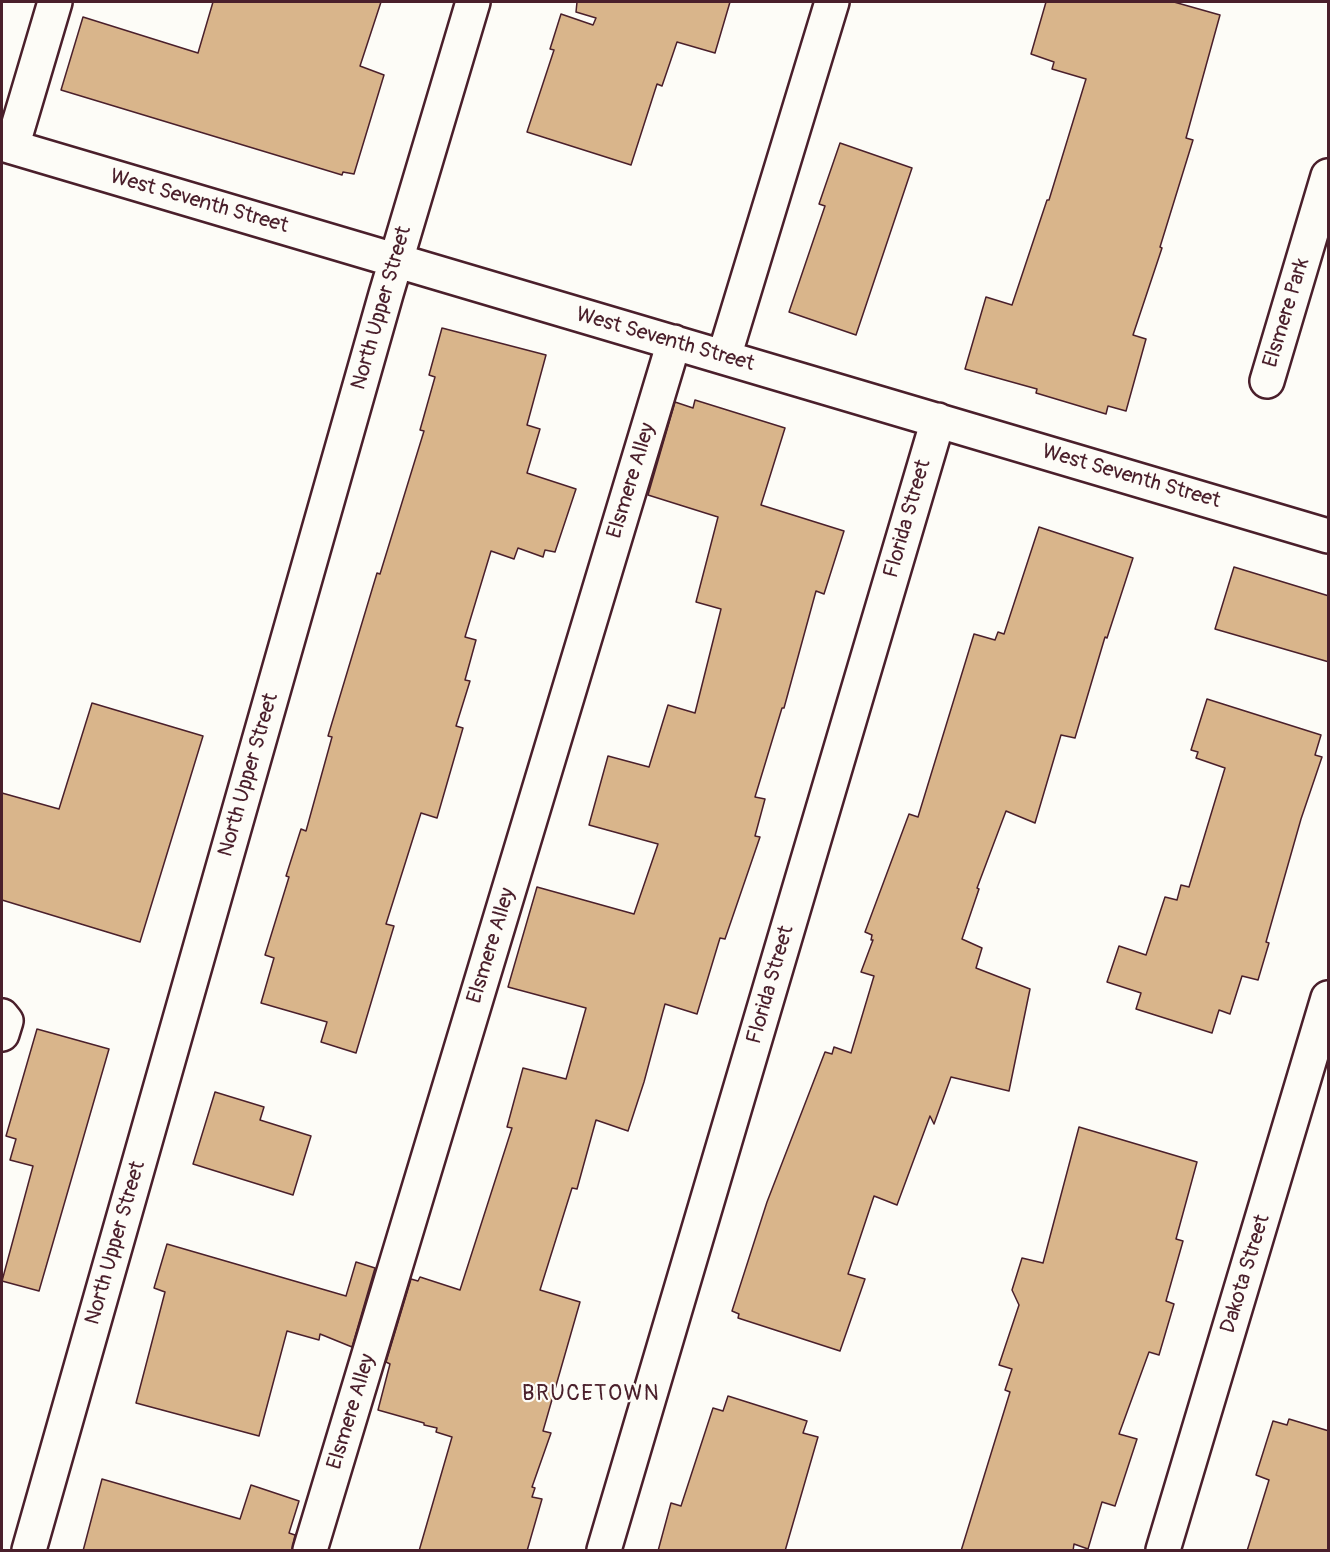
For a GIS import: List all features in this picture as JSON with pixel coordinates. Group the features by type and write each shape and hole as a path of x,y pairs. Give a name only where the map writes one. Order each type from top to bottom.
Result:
{"street":[{"path":"7,145 56,2"},
{"name":"North Upper Street","path":"29,1551 395,260 473,2"},
{"path":"724,357 832,2"},
{"name":"West Seventh Street","path":"7,145 1329,536"},
{"name":"Elsmere Park","path":"1267,381 1329,176"},
{"name":"Elsmere Alley","path":"310,1551 674,342"},
{"name":"Florida Street","path":"604,1551 938,420"},
{"name":"Dakota Street","path":"1163,1551 1329,998"},
{"path":"2,1016 6,1021 2,1034"}],"building":[{"path":"213,2 381,2 360,66 384,75 354,174 343,172 342,175 61,90 83,17 198,53"},
{"path":"577,2 730,2 715,53 677,42 662,86 657,84 631,165 527,132 554,50 550,49 561,14 593,25 596,18 576,12"},
{"path":"1046,2 1174,2 1220,15 1186,138 1193,140 1160,247 1162,248 1133,335 1146,339 1126,411 1108,406 1106,414 1036,393 1037,389 965,369 986,297 1012,305 1047,200 1049,200 1086,79 1052,69 1054,62 1031,54"},
{"path":"840,143 912,168 856,335 789,312 825,206 819,204"},
{"path":"442,328 546,355 527,425 540,429 527,473 576,489 555,552 545,550 543,557 518,548 514,559 491,551 465,637 476,640 465,680 470,681 456,726 463,728 437,818 421,813 386,924 394,926 356,1053 321,1042 327,1022 261,1003 274,958 265,955 301,829 306,831 332,737 328,736 377,573 380,574 424,431 420,430 435,377 429,375"},
{"path":"695,400 785,428 761,505 844,531 824,594 816,591 784,708 782,708 755,797 765,799 755,836 760,837 725,939 720,938 697,1014 665,1004 628,1131 596,1120 577,1189 572,1188 540,1290 580,1302 543,1431 551,1433 532,1487 535,1488 532,1497 542,1499 527,1551 419,1551 452,1437 436,1432 437,1428 424,1425 424,1423 378,1410 390,1364 386,1362 411,1279 418,1281 420,1277 460,1290 512,1128 507,1127 523,1068 566,1079 586,1008 508,987 537,887 634,914 658,844 589,825 608,756 649,767 668,705 695,713 721,609 696,602 718,517 648,495 675,402 693,408"},
{"path":"1039,527 1133,558 1107,638 1105,637 1075,738 1061,735 1035,823 1006,811 977,888 979,889 962,939 982,948 976,968 1030,989 1009,1091 951,1077 934,1124 930,1116 897,1205 874,1196 848,1274 865,1279 840,1351 738,1318 739,1314 732,1311 767,1202 825,1052 832,1054 834,1047 851,1053 874,976 861,972 873,940 871,940 872,935 865,932 909,814 918,817 974,634 995,640 998,632 1004,634"},
{"path":"1234,567 1329,596 1329,662 1215,629"},
{"path":"1207,699 1321,735 1315,755 1322,757 1301,819 1266,942 1269,943 1258,980 1242,976 1230,1014 1219,1010 1212,1033 1136,1009 1141,993 1107,982 1119,946 1146,955 1165,897 1177,900 1181,885 1189,887 1225,768 1196,758 1198,752 1191,750"},
{"path":"92,703 203,736 140,942 2,900 2,793 59,809"},
{"path":"37,1029 109,1049 39,1291 2,1281 33,1166 10,1160 16,1139 6,1136"},
{"path":"215,1092 264,1107 260,1120 311,1136 293,1195 193,1164"},
{"path":"1079,1127 1197,1162 1176,1239 1183,1241 1166,1301 1174,1304 1159,1355 1149,1352 1119,1434 1137,1439 1115,1506 1102,1502 1088,1549 1074,1544 1073,1551 961,1551 1010,1392 1005,1390 1012,1369 999,1365 1019,1305 1012,1290 1022,1258 1043,1263"},
{"path":"167,1244 346,1296 356,1262 375,1268 352,1347 320,1334 319,1340 287,1331 259,1436 136,1403 165,1292 154,1288"},
{"path":"728,1396 807,1421 803,1433 818,1437 785,1551 658,1551 671,1503 681,1506 713,1408 723,1411"},
{"path":"1289,1419 1329,1431 1329,1551 1247,1551 1269,1480 1256,1475 1273,1421 1287,1425"},
{"path":"102,1479 240,1519 251,1485 299,1501 289,1533 295,1535 292,1551 83,1551"}],"district":[{"name":"BRUCETOWN","path":"591,1394"}]}
